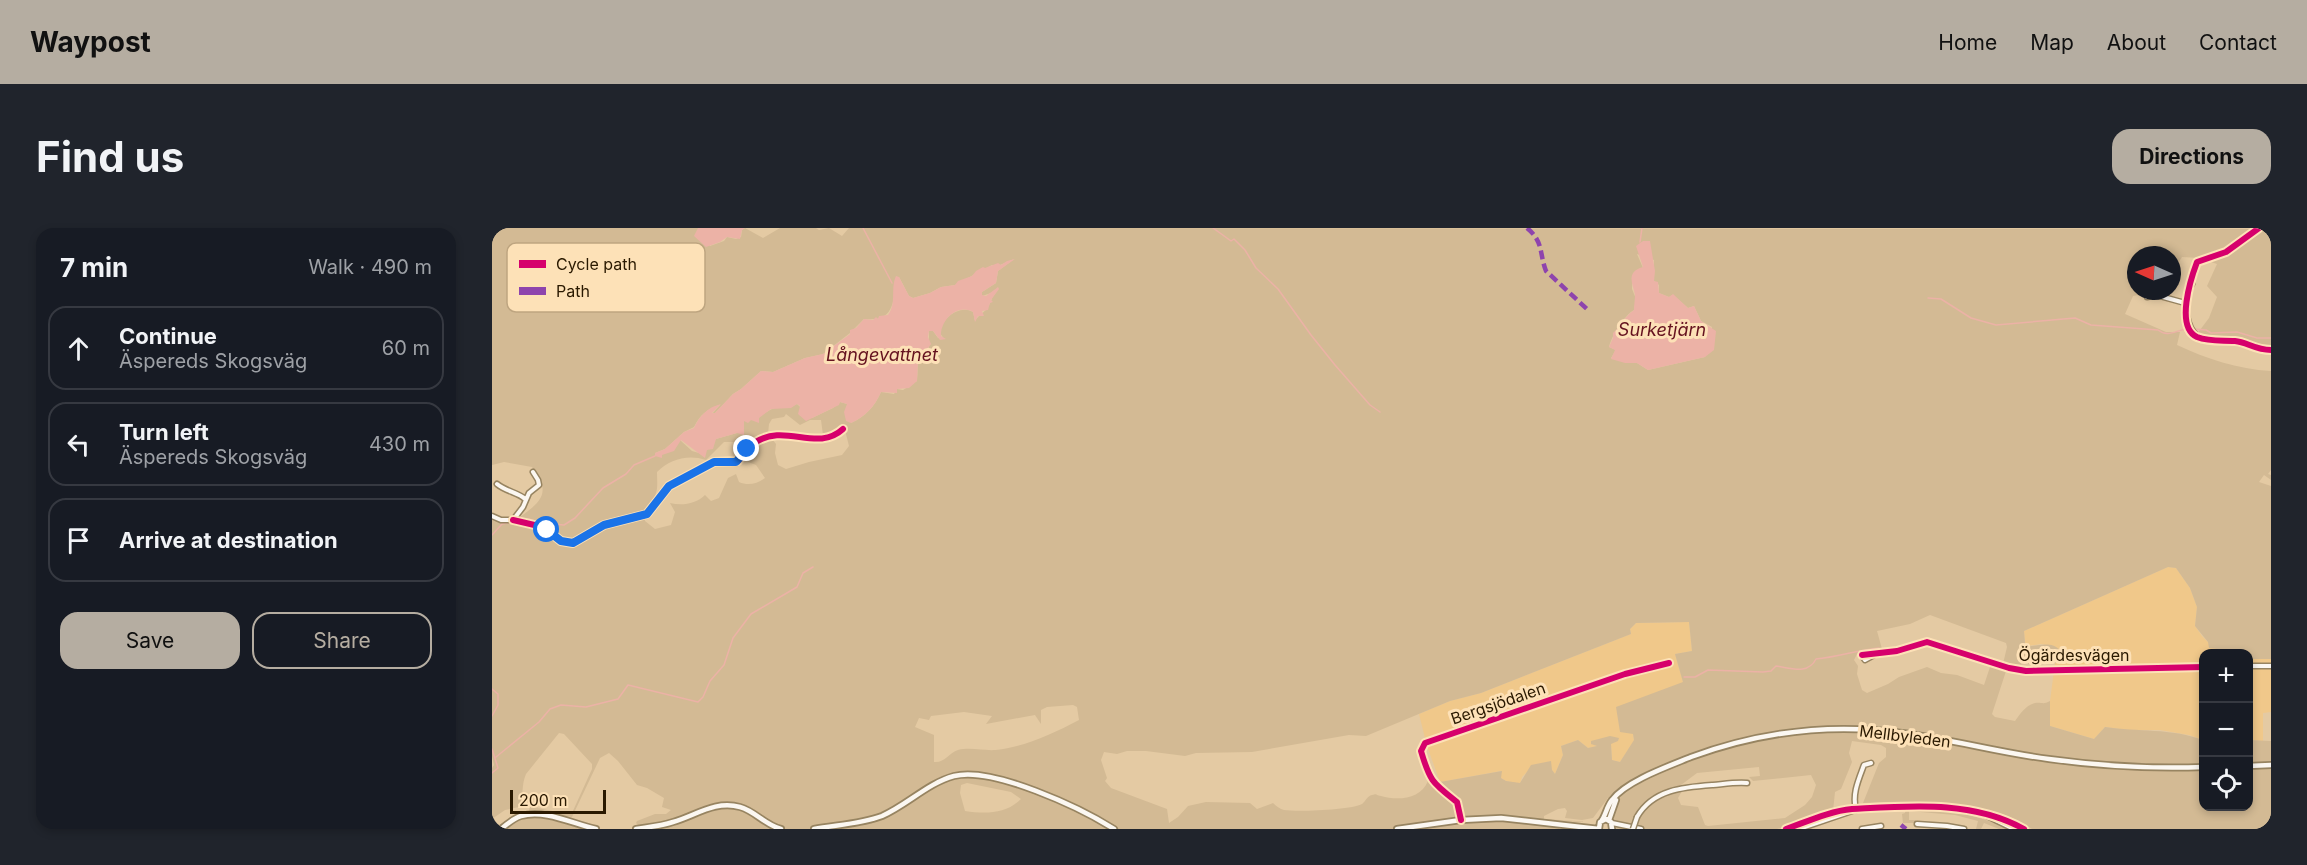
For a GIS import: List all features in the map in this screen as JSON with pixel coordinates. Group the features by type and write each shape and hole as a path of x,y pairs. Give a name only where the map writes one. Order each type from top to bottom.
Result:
{"main road":[{"name":"Mellbyleden","path":"1599,829 1610,803 1640,780 1709,751 1770,735 1815,729 1904,733 2019,755 2077,762 2130,766 2199,767"},
{"path":"2253,766 2271,765"},
{"path":"814,829 878,817 947,778 972,774 1028,789 1080,810 1114,829"},
{"path":"1578,825 1601,821 1611,824 1611,808 1618,795"},
{"path":"636,829 675,822 709,808 731,806 746,809 766,823 781,829"},
{"path":"496,829 510,819 532,814 596,829"},
{"path":"501,829 522,816"},
{"path":"1397,829 1461,820 1509,819 1599,829"}],"street":[{"path":"2192,284 2185,303 2188,325 2196,336 2220,341 2239,341 2256,349 2271,350"},
{"path":"2174,300 2185,303"},
{"path":"492,516 501,520 513,520 543,527 561,541 573,543 604,525 647,514 669,486 716,462 738,461 750,445 764,438 782,434 817,440 843,429"},
{"path":"513,520 523,507 529,493 539,486 533,472"},
{"path":"496,484 525,499"},
{"name":"Ögärdesvägen","path":"1877,653 1898,651 1927,642 2011,669 2026,671 2199,668"},
{"name":"Bergsjödalen","path":"1461,820 1456,802 1437,788 1429,776 1421,752 1425,742 1625,674 1669,663"},
{"path":"2253,666 2271,666"},
{"path":"1856,810 1854,797 1859,778 1864,765 1871,764"},
{"path":"1633,829 1637,817 1644,808 1655,798 1677,788 1747,783"},
{"path":"1786,829 1822,817 1856,810 1909,805 1946,807 1985,814 1998,817 2024,829"},
{"path":"1799,829 1856,810"},
{"path":"1985,814 2014,829"},
{"path":"1611,824 1641,829"},
{"path":"1917,824 1964,829"},
{"path":"1862,829 1881,826"}],"shaded area":[{"path":"492,228 698,228 710,246 724,241 727,237 736,239 741,237 742,230 745,228 763,238 780,228 816,228 819,230 829,228 842,236 849,228 2271,229 2271,345 2258,344 2246,339 2197,334 2209,318 2217,297 2207,286 2217,264 2199,258 2181,258 2181,246 2127,246 2127,300 2131,300 2125,314 2166,332 2180,332 2177,345 2200,355 2234,366 2271,371 2271,470 2268,474 2271,475 2271,480 2264,475 2259,482 2271,486 2271,659 2253,659 2253,649 2209,648 2208,642 2195,626 2197,607 2190,588 2176,568 2168,567 2024,631 2025,643 2029,646 2056,647 2060,650 2060,661 2008,665 1992,714 1995,717 2015,721 2029,706 2050,701 2050,726 2094,739 2105,727 2167,732 2199,739 2199,811 2253,811 2253,740 2271,741 2271,829 2032,829 2014,819 1973,807 1928,802 1863,803 1879,763 1886,757 1886,748 1881,745 1852,741 1849,753 1852,762 1841,789 1835,792 1833,811 1777,829 1616,829 1613,803 1608,818 1606,817 1612,802 1608,798 1593,818 1582,820 1565,818 1567,811 1565,808 1544,816 1544,819 1592,822 1543,820 1543,823 1559,825 1559,829 642,829 636,823 637,821 655,814 666,814 671,810 662,807 664,798 637,785 609,753 600,758 572,817 529,811 530,806 525,798 538,808 572,813 592,769 592,764 564,734 559,733 526,774 519,807 505,810 492,819 492,768 494,765 492,756 492,518 500,522 512,523 540,499 542,486 532,467 504,462 492,465","holes":["1637,254 1654,260 1654,281 1659,285 1659,293 1669,297 1673,295 1688,308 1694,306 1701,321 1712,327 1705,357 1648,370 1637,363 1611,358 1616,350 1609,347 1613,337 1622,321 1634,310 1636,299 1632,289 1632,277 1643,268","1014,259 998,271 996,283 982,292 982,296 997,291 986,310 975,321 973,312 957,311 947,318 941,327 940,333 944,339 938,338 933,331 929,331 929,348 918,362 917,381 903,390 897,389 894,394 881,392 876,402 856,421 851,423 847,404 840,402 812,418 797,404 775,408 756,418 744,421 737,433 716,439 702,454 692,451 680,440 669,451 655,453 665,449 684,432 694,427 701,416 720,405 712,414 715,413 733,394 761,371 773,372 805,358 823,354 864,319 882,317 891,308 899,277 909,296 913,298 941,287 955,285 992,265 1000,265","786,414 800,425 810,420 821,420 823,435 844,426 849,446 842,455 786,469 778,465 775,453 776,444 768,434 769,424 772,419 784,417","724,442 736,442 748,462 756,465 765,478 756,483 746,484 739,482 736,474 728,478 719,498 711,501 705,495 689,504 670,503 675,512 671,525 655,529 645,521 646,512 657,491 657,472 680,459 706,460","1930,615 2006,643 2002,668 1990,667 1984,685 1927,667 1899,677 1867,693 1862,690 1857,674 1858,666 1854,660 1857,654 1882,649 1877,631 1910,624","1689,622 1692,651 1675,654 1683,682 1616,707 1620,732 1633,734 1634,740 1620,762 1612,760 1611,744 1619,738 1610,736 1591,741 1591,744 1597,746 1588,748 1578,740 1561,746 1563,755 1555,774 1551,761 1531,765 1520,783 1501,778 1502,771 1440,782 1438,791 1428,781 1420,792 1408,797 1388,798 1375,794 1356,806 1324,810 1284,810 1273,803 1257,809 1250,803 1206,802 1188,806 1169,823 1167,809 1111,788 1105,781 1107,778 1101,760 1104,752 1117,754 1127,751 1146,751 1185,756 1196,753 1252,752 1349,735 1366,736 1450,701 1481,693 1631,634 1630,629 1636,623","1073,705 1077,707 1079,720 1049,735 1018,746 996,750 958,750 938,762 934,762 934,735 915,727 919,718 929,720 931,716 964,712 992,716 986,724 1035,715 1041,724 1041,710 1047,707","1759,767 1760,776 1749,777 1753,781 1811,775 1816,785 1812,797 1805,805 1785,818 1708,826 1705,825 1698,807 1681,805 1678,798 1682,791 1681,785 1697,773","967,783 1011,792 1021,799 1009,808 995,812 965,811 960,793 961,785"]},
{"path":"2168,567 2176,568 2190,588 2197,607 2195,626 2208,642 2220,649 2199,649 2199,739 2160,730 2105,727 2094,739 2050,726 2050,701 2055,663 2058,663 2051,646 2041,644 2028,646 2025,643 2024,631"},
{"path":"1689,622 1692,651 1675,654 1683,682 1633,734 1634,741 1620,762 1612,760 1611,744 1588,748 1578,740 1561,746 1563,755 1555,774 1552,770 1527,772 1520,784 1501,778 1501,771 1440,782 1419,714 1450,701 1481,693 1631,634 1630,629 1636,623"},
{"path":"2253,659 2271,659 2271,712 2263,713 2263,741 2253,740"},
{"path":"1906,808 1958,812 2007,829 1999,829 1984,823 1981,829 1976,829 1978,821 1955,815 1909,811 1909,820 1916,820 1916,823 1903,823 1902,814 1905,813"},
{"path":"530,817 584,829 507,829 516,822"}],"water":[{"path":"698,228 745,228 742,230 740,239 727,237 706,247 705,243 702,243 694,236"},
{"name":"Surketjärn","path":"1643,241 1650,241 1655,271 1654,281 1658,282 1659,293 1669,297 1673,294 1688,308 1694,306 1701,321 1716,331 1714,350 1705,357 1648,370 1637,363 1625,363 1611,359 1615,350 1609,347 1613,333 1634,310 1635,295 1632,275 1637,269 1643,267 1636,246"},
{"name":"Långevattnet","path":"1015,259 998,271 996,283 982,292 982,295 986,296 998,287 999,289 991,300 993,302 990,303 988,310 982,311 984,316 978,316 975,322 973,312 967,310 951,315 946,319 941,330 941,336 946,339 940,340 933,331 929,331 928,337 931,344 918,362 917,381 909,388 897,389 897,393 881,392 876,402 856,421 851,423 846,421 844,412 847,404 840,402 839,405 806,421 798,414 800,406 797,404 791,408 771,409 759,418 759,423 751,420 748,423 744,421 744,435 737,433 716,439 713,449 707,450 705,458 681,440 674,451 662,455 662,458 655,456 655,453 665,449 684,432 694,428 701,416 708,410 721,404 712,413 715,413 733,394 761,371 773,372 805,358 823,354 850,334 850,330 856,328 864,319 873,320 876,317 878,319 879,316 888,315 892,306 896,276 899,277 909,296 913,298 941,287 955,285 983,267 998,263 1001,265"}],"waterway":[{"path":"863,228 892,283"},
{"path":"1213,228 1231,241 1234,239 1245,250 1256,268 1278,289 1335,365 1370,405 1380,412"},
{"path":"1640,242 1642,228"},
{"path":"1928,298 1941,299 1971,318 1996,325 2075,318 2091,325 2158,330 2165,333 2187,329"},
{"path":"2194,329 2211,333 2237,332 2257,338 2271,338"},
{"path":"541,523 564,525 575,518 603,488 626,474 634,465 655,456"},
{"path":"521,520 529,519 537,522"},
{"path":"492,535 502,524 511,522"},
{"path":"496,757 539,722 550,709 561,705 586,707 618,699 628,685 698,702 703,697 710,681 724,665 733,638 751,614 797,587 803,573 813,567"},
{"path":"1684,677 1695,677 1708,670 1763,672 1771,671 1776,666 1804,669 1813,664 1816,659 1879,648"},
{"path":"492,689 498,694 498,705 492,716"},
{"path":"492,749 498,768 492,773"}],"marked path":[{"path":"1527,228 1539,243 1546,271 1588,310"},
{"path":"1901,825 1906,829"}],"cycle path":[{"path":"2259,228 2226,252 2197,262 2186,302 2186,313 2190,332 2197,337 2239,342 2271,350"},
{"path":"513,520 543,527 561,541 573,543 604,525 647,514 669,486 714,462 738,461 747,449 766,437 777,435 822,438 833,436 843,429"},
{"path":"1862,655 1897,651 1927,642 2009,668 2026,671 2199,667"},
{"path":"1461,820 1457,802 1437,786 1430,776 1421,751 1425,743 1625,674 1669,663"},
{"path":"1786,829 1844,810 1918,806 1983,813 2024,829"}],"route":[{"path":"547,530 561,541 573,543 604,525 647,514 669,486 716,462 736,462 741,459 747,449"}]}
